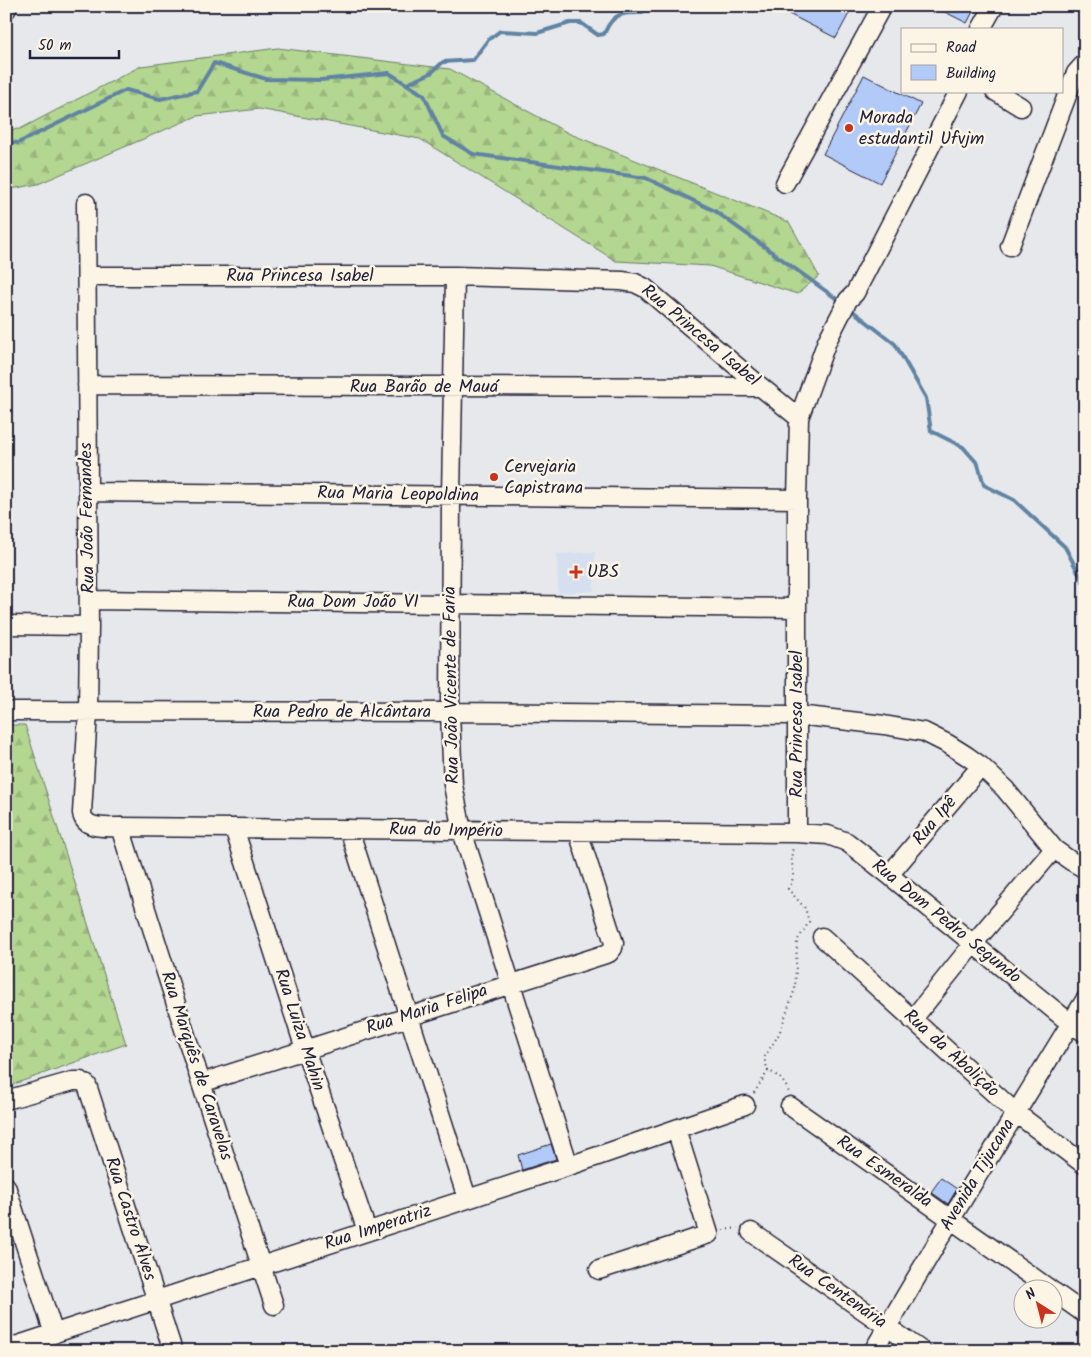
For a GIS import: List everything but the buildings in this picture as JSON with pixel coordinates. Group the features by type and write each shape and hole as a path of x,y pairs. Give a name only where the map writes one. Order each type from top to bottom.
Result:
{"street":[{"path":"6,10 8,6"},
{"path":"785,183 882,6"},
{"path":"982,28 994,6"},
{"path":"993,28 1005,6"},
{"path":"1010,246 1071,85 1076,74 1085,63"},
{"path":"845,306 847,290 863,253 947,92"},
{"path":"800,418 821,357 845,306 855,293 958,92"},
{"path":"997,92 1021,108"},
{"name":"Rua João Fernandes","path":"86,203 89,626 88,712 82,816 86,823 95,826"},
{"name":"Rua Princesa Isabel","path":"87,276 455,276 622,280 645,288 800,418 797,499 797,833"},
{"name":"Rua João Vicente de Faria","path":"455,276 450,712 453,786 462,831 569,1166"},
{"name":"Rua Barão de Mauá","path":"87,385 761,387"},
{"name":"Rua Maria Leopoldina","path":"88,492 797,499"},
{"name":"Rua Dom João VI","path":"89,600 798,608"},
{"path":"6,626 89,626"},
{"name":"Rua Pedro de Alcântara","path":"6,712 450,712 798,715 884,725 924,732 948,744 981,766 1005,789 1054,849 1085,869"},
{"name":"Rua Ipê","path":"889,875 981,766"},
{"name":"Rua do Império","path":"95,826 797,833"},
{"name":"Rua Marquês de Caravelas","path":"120,827 274,1305"},
{"name":"Rua Luiza Mahin","path":"234,828 305,1049 368,1231"},
{"path":"349,829 467,1198"},
{"name":"Rua Maria Felipa","path":"201,1083 609,953 614,943 578,832"},
{"name":"Rua Dom Pedro Segundo","path":"797,833 828,835 840,839 889,875 1078,1028"},
{"path":"912,1020 973,944 1054,849"},
{"name":"Rua da Abolição","path":"822,937 1016,1113 1085,1165"},
{"name":"Avenida Tijucana","path":"873,1351 1016,1113 1078,1028 1085,1000"},
{"name":"Rua Castro Alves","path":"6,1100 73,1081 81,1081 86,1084 173,1351"},
{"name":"Rua Imperatriz","path":"9,1348 569,1166 744,1105"},
{"name":"Rua Esmeralda","path":"790,1106 1037,1280"},
{"path":"599,1270 709,1234 676,1129"},
{"path":"6,1186 54,1334"},
{"name":"Rua Centenária","path":"751,1232 922,1351"},
{"name":"Rua Esmeralda","path":"1064,1299 1085,1314"}],"path":[{"path":"768,1071 764,1058 779,1034 795,989 797,941 808,922 805,908 788,889 794,880 791,853 797,833"},
{"path":"744,1105 768,1071"},
{"path":"768,1071 774,1073 784,1083 789,1091 790,1106"},
{"path":"709,1234 733,1228 751,1232"}],"shaded area":[{"name":"UBS","path":"595,552 594,591 558,593 557,554"}],"green space":[{"path":"278,48 450,69 568,133 789,222 819,276 797,294 710,266 616,261 420,139 259,109 197,116 38,184 6,190 6,130 20,129 141,66"},
{"path":"6,725 25,725 126,1044 6,1087"}],"waterway":[{"path":"407,84 431,73 443,62 473,60 488,40 500,31 537,33 570,23 581,23 598,35 604,34 610,23 617,16 639,13 652,6"},
{"path":"6,142 18,143 126,90 160,99 197,91 214,63 266,79 321,80 389,73 424,95 443,136 473,154 646,178 715,211 841,302"},
{"path":"849,308 895,344 926,398 931,431 963,447 978,464 984,485 1014,500 1065,547 1085,585"}],"place":[{"name":"Morada estudantil Ufvjm","path":"849,128"},
{"name":"Cervejaria Capistrana","path":"494,477"},
{"name":"UBS","path":"576,572"}]}
